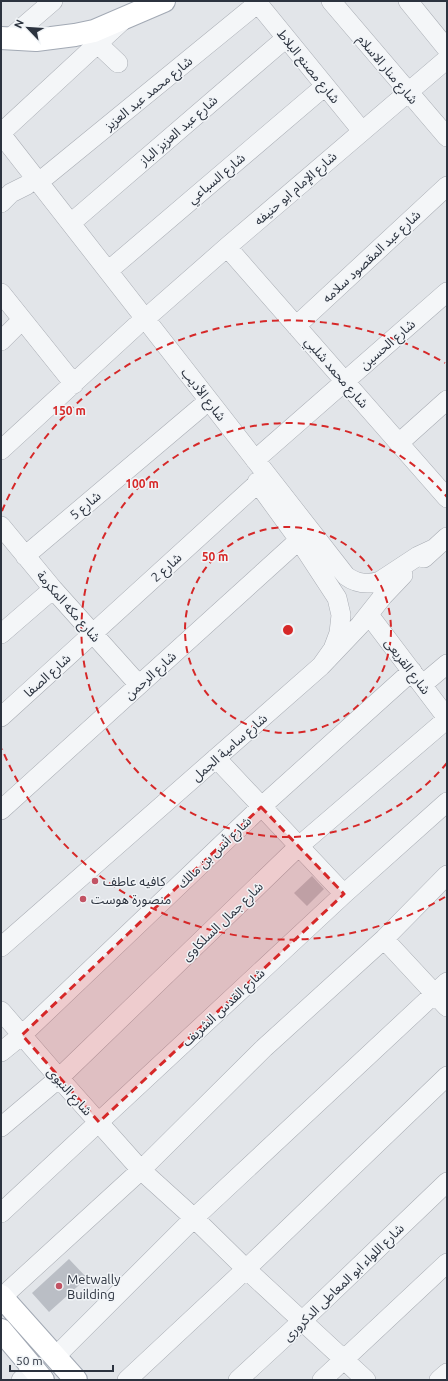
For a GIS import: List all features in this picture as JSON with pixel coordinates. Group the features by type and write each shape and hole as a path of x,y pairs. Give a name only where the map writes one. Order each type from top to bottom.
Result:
{"main road":[{"path":"5,39 36,40 75,35 94,30 164,1"},
{"path":"2,1297 76,1380"},
{"path":"1,1330 33,1377"}],"street":[{"path":"5,39 53,1"},
{"name":"شارع منار الاسلام","path":"331,1 407,92 447,137"},
{"path":"408,1 447,49"},
{"name":"شارع مصنع البلاط","path":"257,2 362,131"},
{"name":"شارع محمد عبد العزيز","path":"1,203 11,192 33,184 257,2"},
{"path":"1,134 125,18"},
{"name":"شارع عبد العزيز الباز","path":"71,223 286,38"},
{"path":"98,44 118,63"},
{"name":"شارع الإمام ابو حنيفه","path":"1,450 227,247 447,59"},
{"name":"شارع السباعي","path":"108,271 325,86"},
{"name":"شارع الأديب","path":"1,134 33,184 141,323 255,460 346,576 352,580 366,584 380,582 440,543"},
{"path":"1,152 1,158"},
{"name":"شارع الأديب","path":"1,152 71,223 108,271 141,323 200,408 258,483 332,588 340,606 340,633 333,649 321,666"},
{"name":"شارع عبد المقصود سلامه","path":"296,326 447,186"},
{"name":"شارع محمد شلبي","path":"227,247 447,498"},
{"name":"شارع الحسين","path":"255,460 447,292"},
{"path":"1,294 74,384"},
{"path":"1,341 22,320"},
{"path":"399,443 447,400"},
{"name":"شارع 5","path":"25,556 200,408"},
{"name":"شارع 2","path":"93,634 258,483"},
{"name":"شارع مكه المكرمة","path":"4,537 25,556 139,685"},
{"name":"شارع الرحمن","path":"1,810 299,540"},
{"name":"شارع سامية الجمل","path":"1,947 321,666 347,640 396,582 440,543"},
{"path":"1,634 53,589"},
{"name":"شارع القريعى","path":"369,615 447,719"},
{"name":"شارع الصفا","path":"1,717 93,634"},
{"name":"شارع أنس بن مالك","path":"1,1052 22,1035 261,806 417,678 447,664"},
{"name":"شارع جمال السلكاوى","path":"1,1127 58,1078 299,846 447,719"},
{"path":"216,758 344,894"},
{"name":"شارع القدس الشريف","path":"1,1213 344,894 447,802"},
{"path":"2,1297 141,1170 264,1048 384,939 447,875"},
{"path":"55,1357 194,1218 443,994 384,939"},
{"name":"شارع النبوى","path":"1,1011 58,1078 141,1170 366,1380"},
{"path":"127,1380 246,1269 447,1076"},
{"name":"شارع اللواء ابو المعاطى الدكرورى","path":"238,1380 447,1182"},
{"path":"322,1380 447,1263"},
{"path":"440,1380 447,1373"}],"highlighted area":[{"path":"261,807 344,894 99,1122 22,1035"}],"building":[{"path":"312,876 324,889 307,906 294,893"},
{"name":"Metwally Building","path":"69,1259 87,1278 49,1312 32,1293"}],"place":[{"name":"كافيه عاطف","path":"95,881"},
{"name":"منصورة هوست","path":"83,899"},
{"name":"Metwally Building","path":"59,1286"}]}
